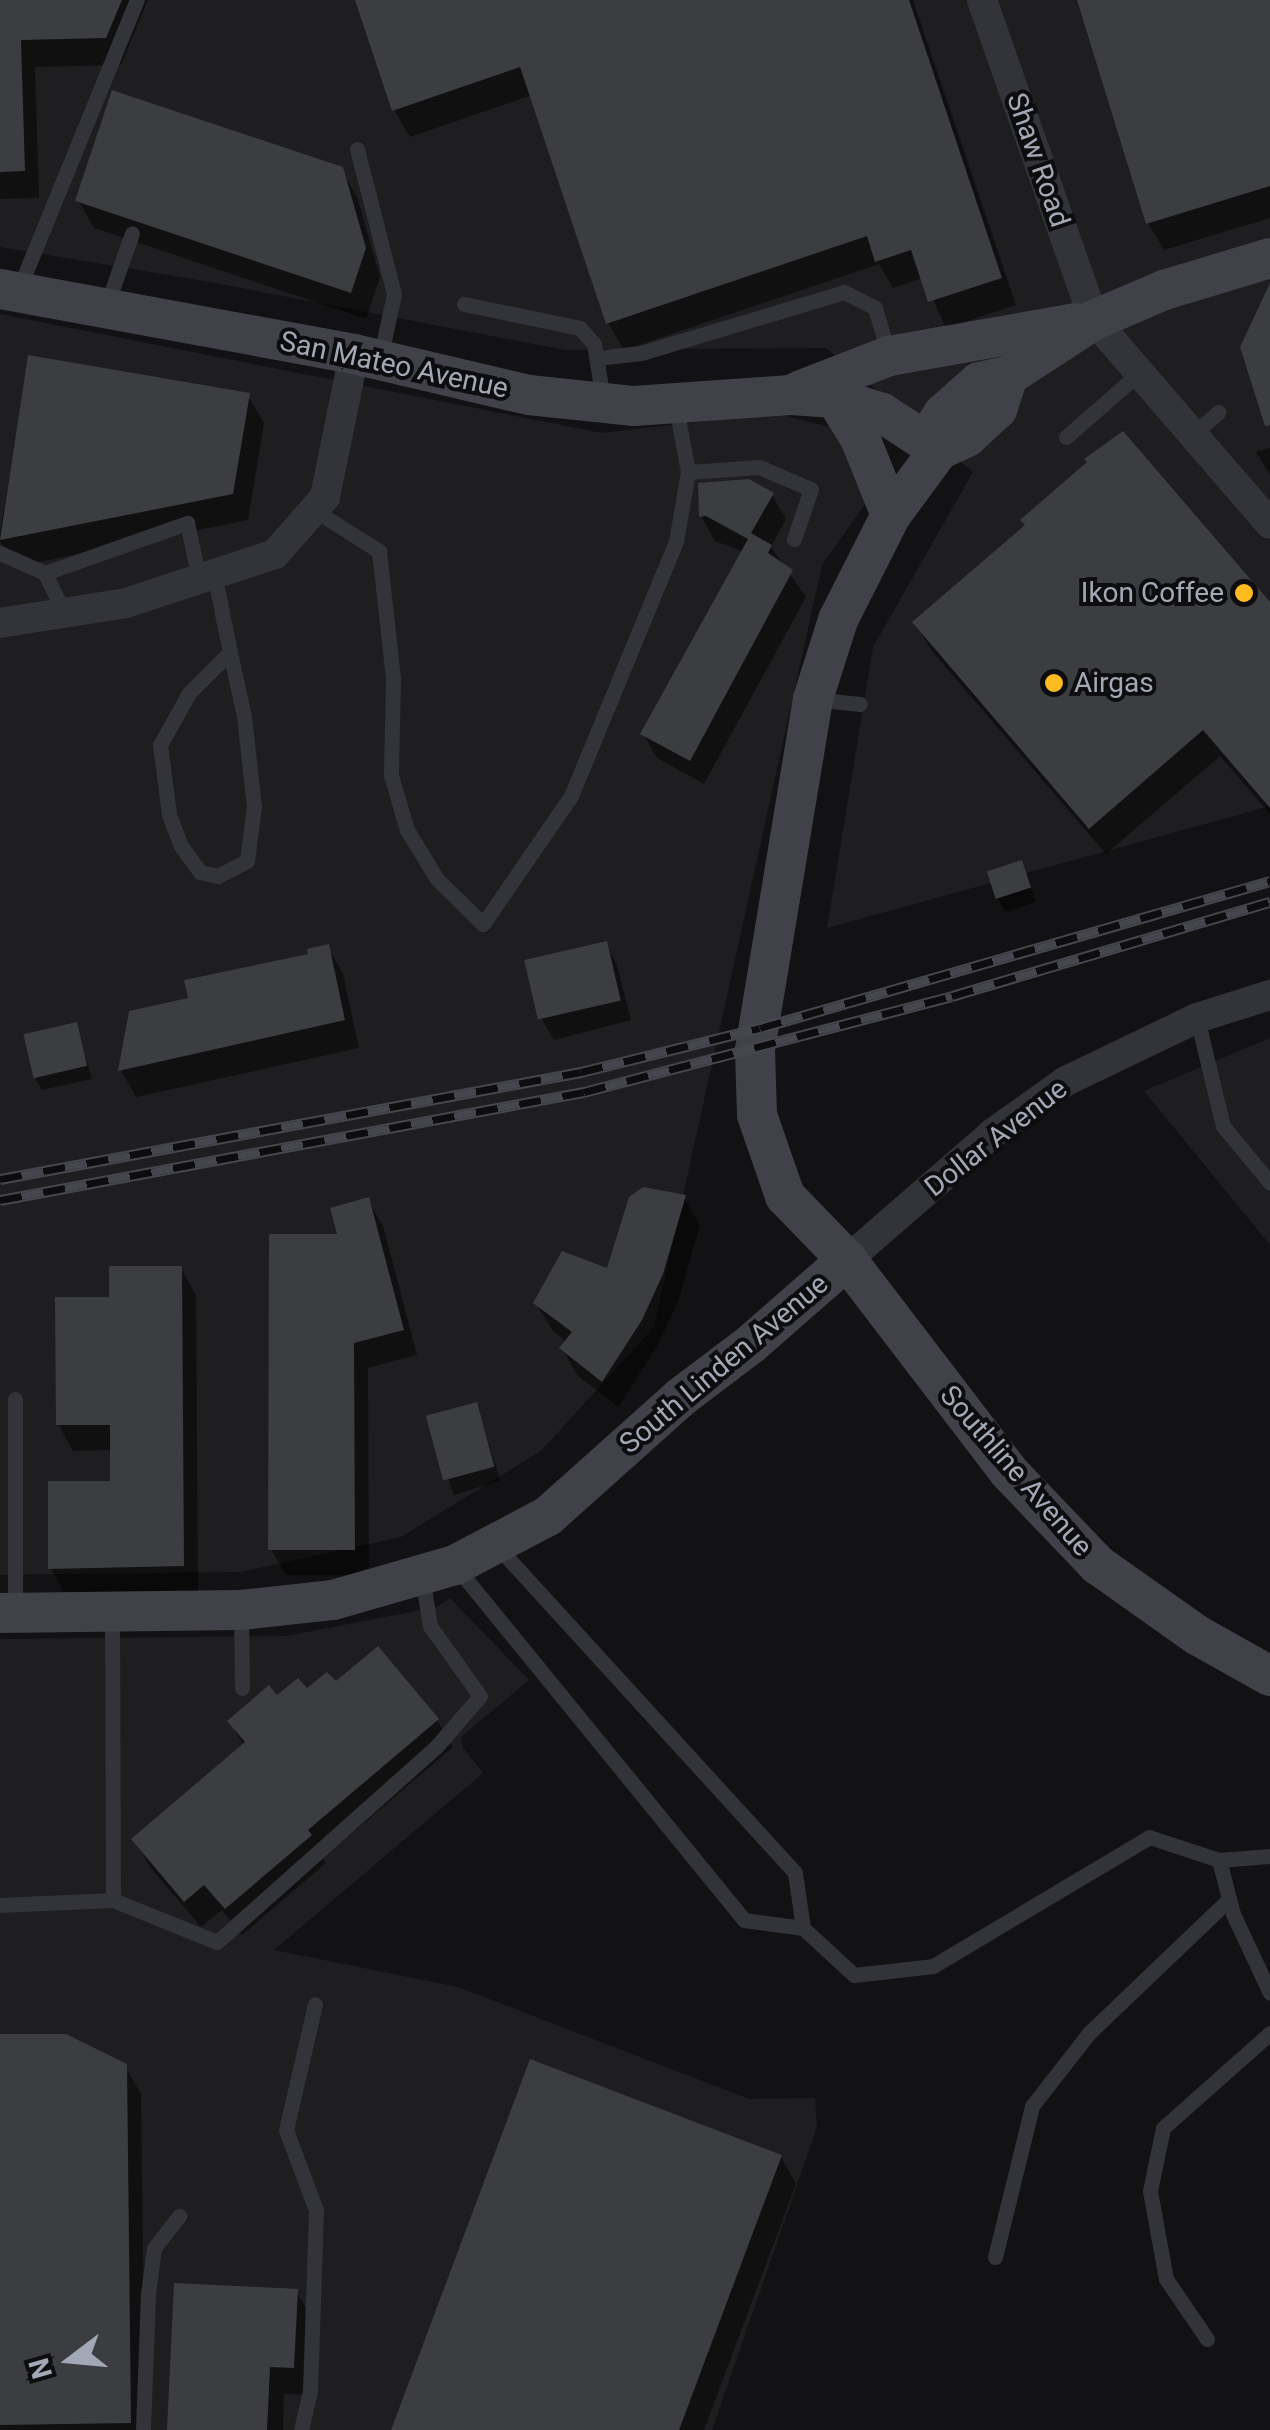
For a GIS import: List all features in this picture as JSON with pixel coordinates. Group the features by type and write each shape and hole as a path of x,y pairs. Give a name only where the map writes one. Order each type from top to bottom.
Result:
{"main road":[{"name":"San Mateo Avenue","path":"9,290 367,357 529,395 603,403 675,403 790,394 835,398 882,413 940,450 967,437 997,409 1008,376 1094,320 1164,290 1270,258"},
{"name":"San Mateo Avenue","path":"790,394 890,356 1094,320"},
{"path":"835,398 860,438 891,516"},
{"name":"South Linden Avenue","path":"8,1612 241,1610 333,1600 438,1570 548,1516 681,1397 751,1344 847,1260 785,1196 756,1115 755,1050 813,699 838,620 891,516 940,450"},
{"name":"Southline Avenue","path":"847,1260 1009,1472 1098,1566 1196,1635 1270,1676"}],"street":[{"name":"Shaw Road","path":"982,0 1094,320"},
{"path":"1094,320 1270,524"},
{"path":"0,623 126,604 276,554 325,497 367,357"},
{"name":"Dollar Avenue","path":"847,1260 993,1133 1066,1081 1197,1018 1270,995"}],"lane":[{"path":"9,290 136,0"},
{"path":"356,149 394,294 367,357"},
{"path":"106,307 132,233"},
{"path":"596,358 641,354 844,292 875,308 890,356"},
{"path":"464,304 580,328 594,344 603,403"},
{"path":"1066,437 1139,374"},
{"path":"314,510 379,551 392,678 391,775 407,830 438,879 482,924 571,796 676,541 688,472 675,403"},
{"path":"1192,435 1218,412"},
{"path":"688,472 759,467 811,489 794,539"},
{"path":"45,573 187,524 230,652 254,806 247,862 218,876 200,872 180,846 169,814 160,745 189,694 230,652"},
{"path":"0,554 45,573 64,613"},
{"path":"813,699 860,704"},
{"path":"1197,1018 1223,1126 1270,1182"},
{"path":"8,1612 15,1400"},
{"path":"494,1544 795,1873 803,1928"},
{"path":"0,1906 114,1900 217,1942 436,1747 480,1696 430,1626 438,1570"},
{"path":"438,1570 744,1920 803,1928 854,1975 933,1966 1149,1837 1219,1860 1270,1856"},
{"path":"241,1610 242,1688"},
{"path":"112,1612 114,1900"},
{"path":"1219,1860 1229,1899 1270,1993"},
{"path":"995,2257 1032,2106 1089,2033 1229,1899"},
{"path":"300,2430 310,2391 316,2210 286,2130 315,2004"},
{"path":"1206,2339 1166,2278 1150,2192 1164,2128 1270,2033"},
{"path":"143,2430 148,2294 154,2248 180,2216"}],"shaded area":[{"path":"0,0 1270,0 1270,806 827,928 873,647 973,472 826,348 565,350 210,282 0,247"},
{"path":"0,314 602,433 773,413 858,434 883,479 822,565 654,1327 541,1451 401,1537 240,1572 0,1575"},
{"path":"1270,1038 1270,1245 1144,1091"},
{"path":"450,1598 529,1680 461,1737 463,1748 483,1773 274,1950 458,1987 749,2099 815,2098 817,2127 712,2430 0,2430 0,1639 286,1636 437,1607"}],"building":[{"path":"0,0 122,0 106,38 21,40 25,171 0,172"},
{"path":"355,0 909,0 1002,278 928,302 911,250 875,262 867,236 606,324 520,67 392,111"},
{"path":"1077,0 1270,0 1270,186 1146,224"},
{"path":"112,90 343,167 366,248 351,293 75,201"},
{"path":"1270,283 1270,425 1265,426 1240,347"},
{"path":"28,355 250,393 233,494 0,540"},
{"path":"1123,431 1270,602 1270,808 1203,730 1089,829 912,622 1025,525 1020,520 1087,462 1084,459"},
{"path":"749,479 774,493 751,533 772,545 768,553 793,570 690,761 640,734 748,539 706,516 699,517 698,483"},
{"path":"1022,860 1031,888 996,899 987,871"},
{"path":"607,941 621,1000 538,1020 524,960"},
{"path":"329,944 345,1020 118,1071 129,1011 188,998 184,980 308,954 307,949"},
{"path":"77,1022 87,1066 34,1078 23,1034"},
{"path":"643,1187 686,1195 663,1274 642,1320 602,1382 559,1348 572,1332 533,1303 562,1251 607,1268 629,1197"},
{"path":"369,1197 404,1330 354,1343 355,1550 268,1550 269,1234 337,1234 330,1208"},
{"path":"109,1266 182,1266 184,1566 48,1569 48,1481 110,1481 110,1425 56,1425 55,1297 109,1297"},
{"path":"477,1402 494,1467 443,1480 426,1416"},
{"path":"378,1646 439,1719 308,1830 312,1835 225,1909 204,1885 184,1902 131,1839 245,1742 227,1721 269,1685 277,1695 298,1678 307,1688 327,1672 336,1681"},
{"path":"0,2034 66,2034 127,2064 131,2423 0,2425"},
{"path":"530,2059 782,2155 679,2430 391,2430"},
{"path":"174,2283 298,2289 294,2368 270,2367 267,2430 167,2430"}],"railway":[{"path":"0,1179 581,1072 760,1028 1270,881"},
{"path":"0,1200 584,1092 952,996 1270,902"}],"place":[{"name":"Ikon Coffee","path":"1244,593"},
{"name":"Airgas","path":"1054,683"}]}
